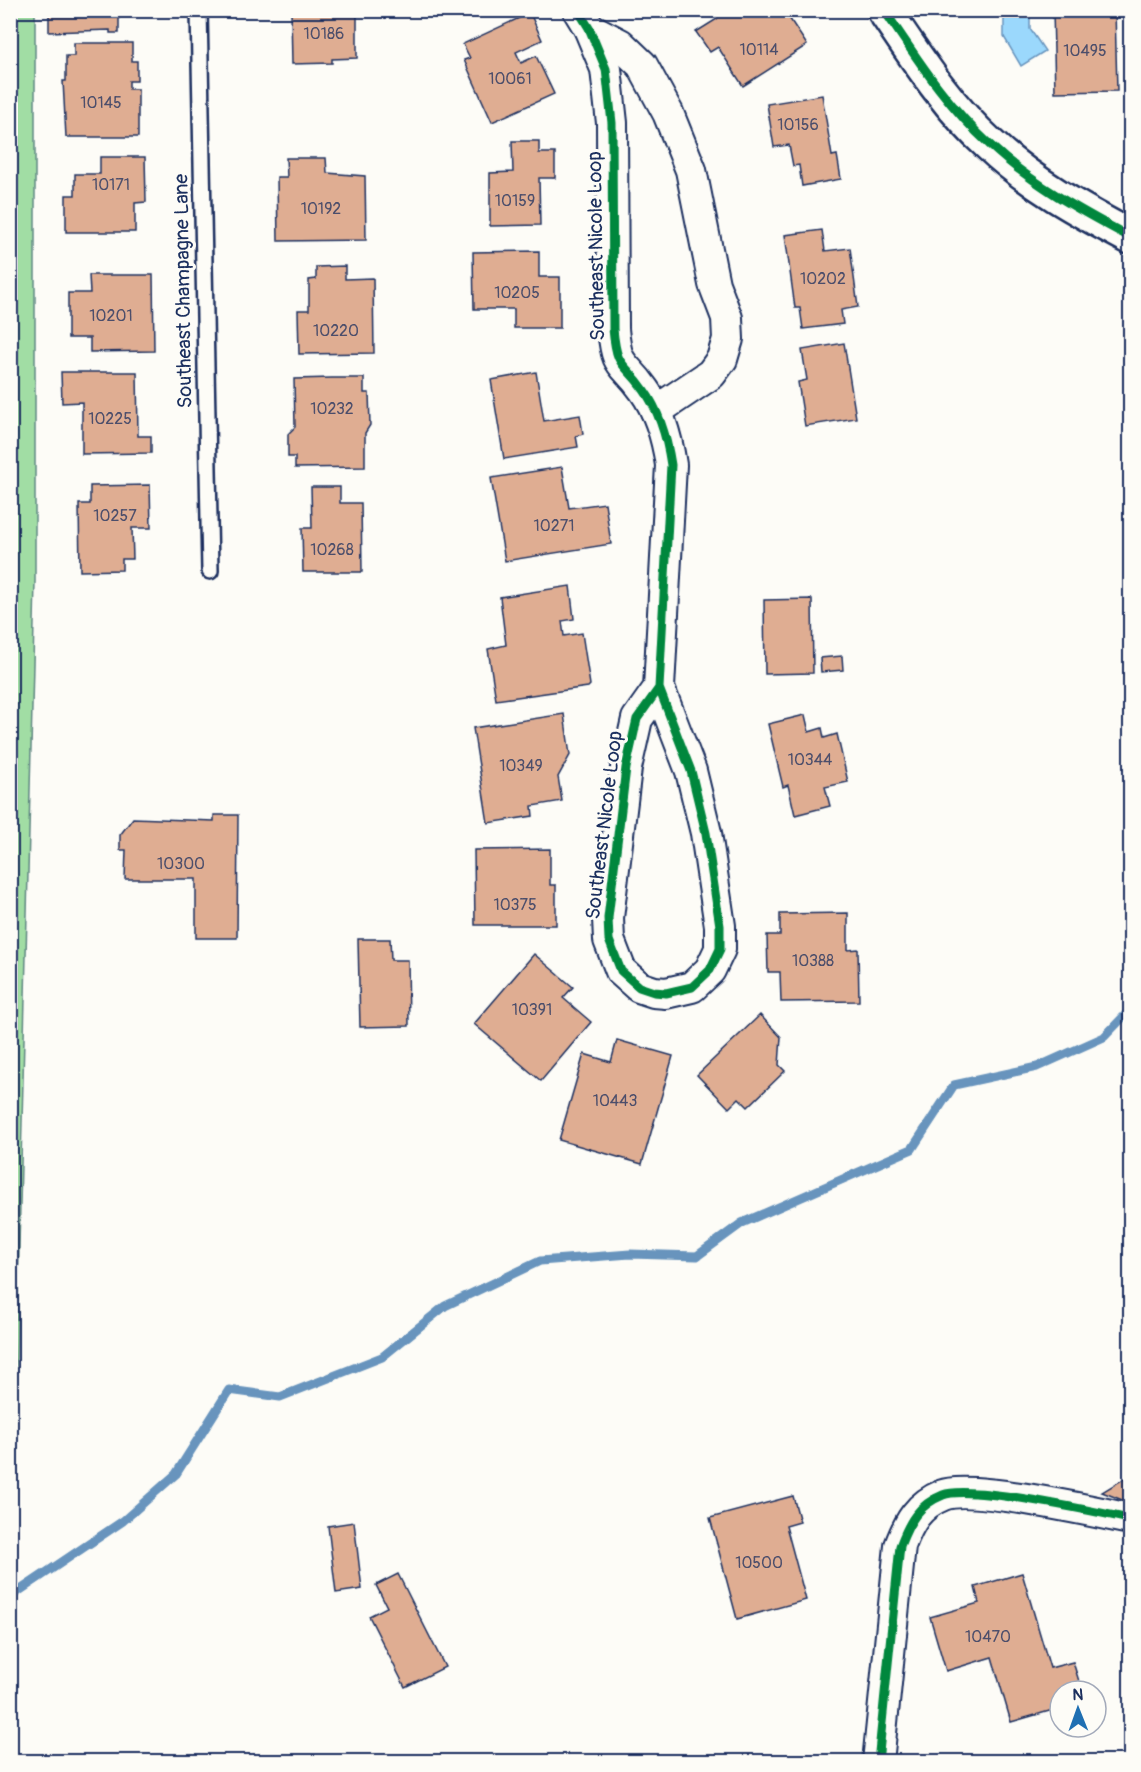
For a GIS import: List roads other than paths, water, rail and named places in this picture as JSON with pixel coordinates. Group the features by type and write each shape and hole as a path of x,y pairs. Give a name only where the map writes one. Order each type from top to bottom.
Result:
{"main road":[{"path":"884,10 943,93 988,144 1045,188 1131,237"}],"street":[{"name":"Southeast Nicole Loop","path":"584,19 606,69 612,123 615,352 621,365 644,388 656,411 666,436 671,465 659,688 676,726 699,802 720,926 720,949 710,970 692,987 666,993 639,987 621,971 609,940 608,918 626,768 637,719 659,688"},
{"path":"584,19 620,44 642,65 668,113 691,170 714,284 727,318 728,339 722,360 711,374 656,411"},
{"path":"878,1761 900,1546 910,1520 923,1505 945,1494 973,1492 1074,1507 1131,1520"}],"lane":[{"name":"Southeast Champagne Lane","path":"199,10 210,571"}],"water":[{"path":"1004,11 1030,11 1030,29 1045,51 1021,66 1004,37"}],"waterway":[{"path":"10,1597 123,1521 176,1474 229,1390 280,1397 382,1357 445,1306 540,1261 630,1254 697,1256 742,1223 912,1149 954,1085 1037,1067 1104,1037 1130,1010"}]}
